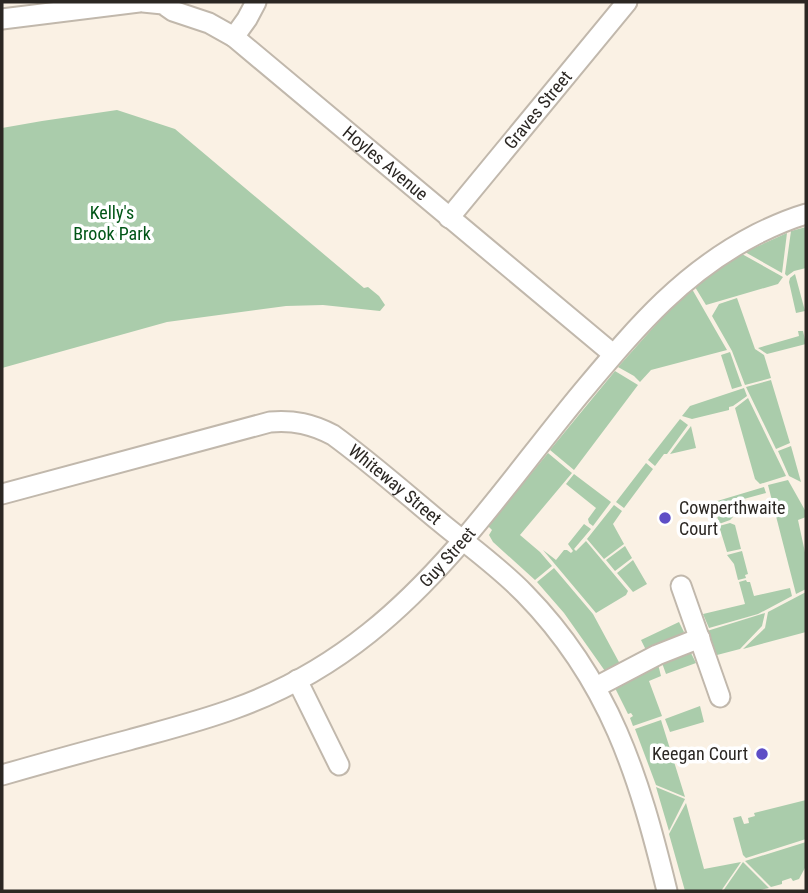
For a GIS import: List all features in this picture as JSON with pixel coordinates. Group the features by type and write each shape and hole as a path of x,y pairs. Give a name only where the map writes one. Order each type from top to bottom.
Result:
{"street":[{"name":"Hoyles Avenue","path":"2,19 141,2 163,4 173,11 209,23 234,37 613,354"},
{"path":"234,37 256,2"},
{"name":"Graves Street","path":"449,218 627,2"},
{"name":"Guy Street","path":"2,775 235,709 297,680 369,633 408,598 462,540 613,354 648,315 719,255 771,228 806,214"},
{"name":"Whiteway Street","path":"2,494 270,422 304,423 333,435 507,577 540,610 570,648 596,688 630,760 647,812 667,891"},
{"path":"681,586 720,697"},
{"path":"596,688 657,655 700,638"},
{"path":"297,680 339,765"}],"green space":[{"name":"Kelly's Brook Park","path":"117,110 175,129 364,288 368,287 379,296 385,305 380,311 323,305 286,306 167,322 2,368 2,128"},
{"path":"806,227 806,268 787,276 785,274 791,231"},
{"path":"787,233 782,273 745,252"},
{"path":"742,254 783,277 778,284 706,305 695,287"},
{"path":"795,274 805,311 796,313 789,282"},
{"path":"692,289 727,350 651,370 640,382 618,367 669,310"},
{"path":"737,298 755,349 764,355 771,378 745,385 732,351 712,316 719,304"},
{"path":"798,331 803,331 806,344 767,354 758,348 799,336"},
{"path":"730,352 742,386 732,389 721,355"},
{"path":"615,371 638,385 574,470 550,450"},
{"path":"771,380 790,443 776,449 746,387"},
{"path":"744,388 747,396 729,407 729,410 692,419 682,416 690,406"},
{"path":"748,398 786,476 760,484 755,479 735,408"},
{"path":"680,419 688,425 655,466 648,460"},
{"path":"691,426 696,448 670,454"},
{"path":"791,446 801,482 789,476 778,451"},
{"path":"548,453 572,473 520,535 552,566 535,580 493,542 489,535 492,530 488,526"},
{"path":"646,463 653,469 624,508 616,502"},
{"path":"574,474 611,502 593,526 588,519 596,508 566,484"},
{"path":"788,480 806,512 806,517 798,520 806,557 806,589 796,594 768,485"},
{"path":"764,487 766,493 729,503 733,517 719,524 714,502"},
{"path":"614,505 622,511 613,524 624,544 604,559 587,539"},
{"path":"730,523 735,525 741,549 727,552 719,526"},
{"path":"584,524 591,529 574,549 576,551 586,541 628,591 626,595 596,613 543,550 556,560 564,550 571,553 573,551 568,544"},
{"path":"625,546 632,558 615,571 606,560"},
{"path":"742,551 748,574 745,575 746,578 738,580 734,564 727,555"},
{"path":"633,560 647,584 633,592 617,573"},
{"path":"554,568 593,614 620,664 605,671 564,613 537,582"},
{"path":"739,582 750,582 754,596 790,588 792,596 758,614 709,628 703,614 745,604"},
{"path":"806,592 806,632 743,649 765,628 768,612"},
{"path":"765,613 762,626 740,649 717,655 707,631"},
{"path":"679,622 684,632 682,634 646,650 641,640"},
{"path":"686,652 691,653 696,663 666,674 662,663"},
{"path":"658,664 661,676 649,681 662,716 633,726 630,718 633,716 628,714 615,688"},
{"path":"700,706 704,722 670,732 665,719"},
{"path":"661,720 685,797 656,785 635,729"},
{"path":"656,787 685,799 669,831"},
{"path":"806,800 806,839 746,858 743,855 733,818 741,816 744,824 749,823 748,818 755,816 754,813"},
{"path":"686,803 704,869 741,862 721,891 685,891 669,834"},
{"path":"806,842 806,866 799,879 793,881 791,878 771,887 745,861"},
{"path":"743,862 769,888 756,891 723,891"}],"place":[{"name":"Cowperthwaite Court","path":"665,518"},
{"name":"Keegan Court","path":"762,754"}]}
